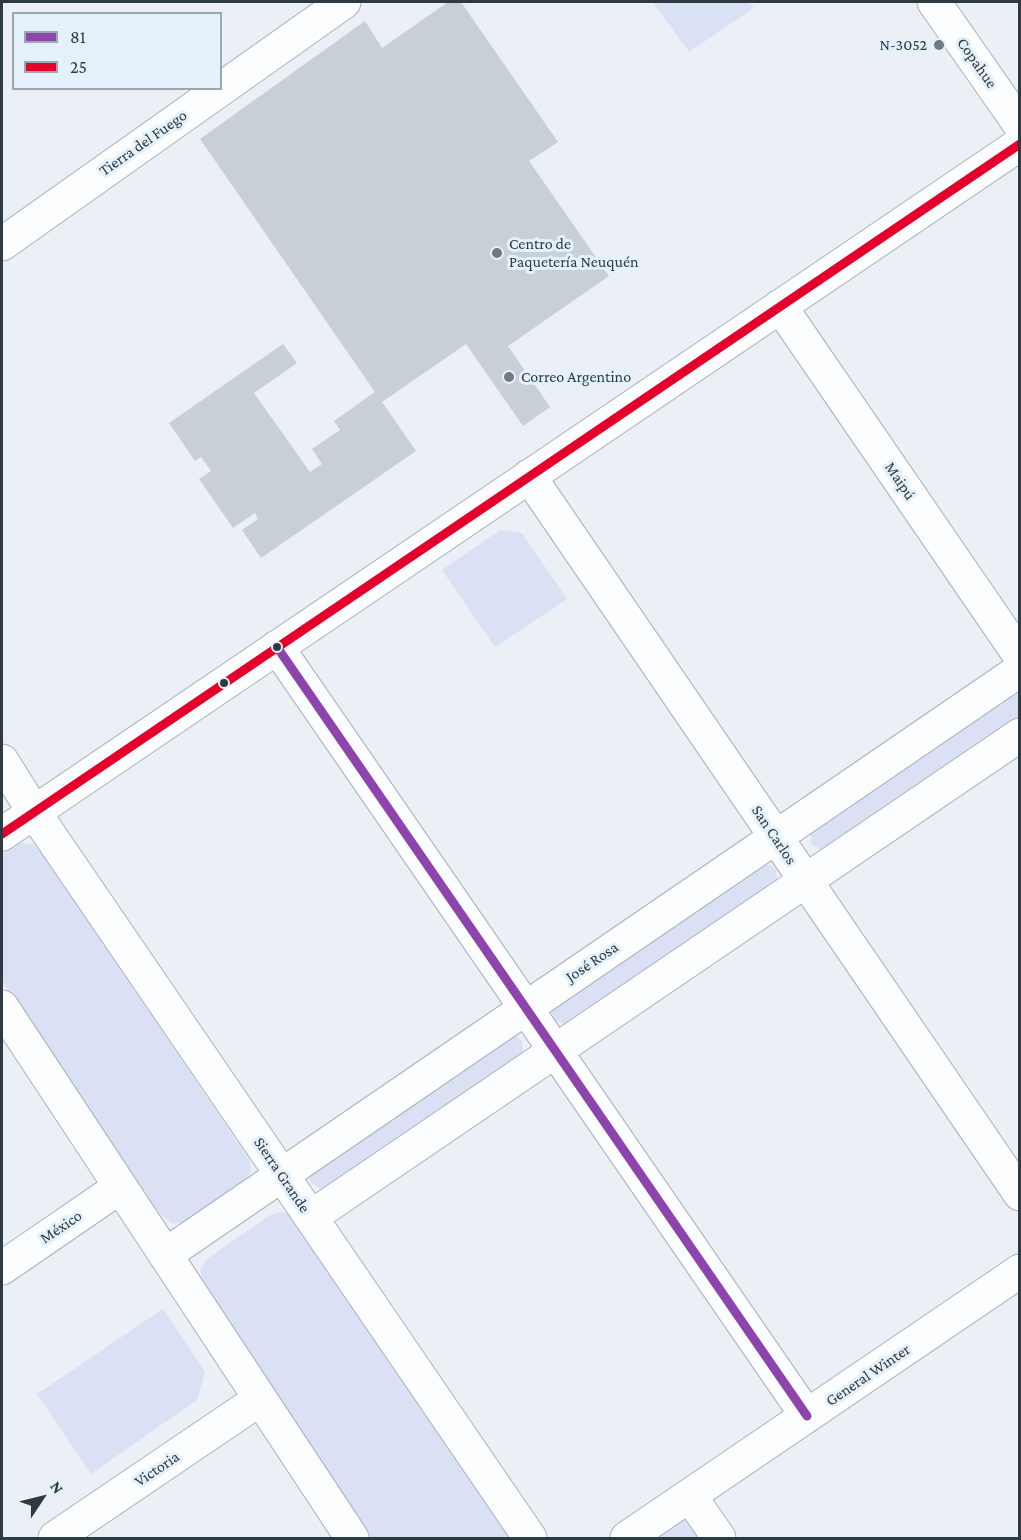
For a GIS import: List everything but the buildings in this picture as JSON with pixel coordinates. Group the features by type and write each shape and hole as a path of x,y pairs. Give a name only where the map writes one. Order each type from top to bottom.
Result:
{"street":[{"name":"Tierra del Fuego","path":"222,88 344,2"},
{"name":"Copahue","path":"934,2 1020,125"},
{"name":"Tierra del Fuego","path":"2,244 220,90"},
{"path":"2,834 1020,144"},
{"name":"Maipú","path":"780,306 1020,656"},
{"name":"San Carlos","path":"529,476 1020,1194"},
{"path":"277,647 807,1416"},
{"name":"José Rosa","path":"165,1255 1020,670"},
{"path":"311,1217 1020,735"},
{"name":"Sierra Grande","path":"2,761 34,812 530,1539"},
{"path":"2,1007 352,1539"},
{"name":"México","path":"2,1268 120,1186"},
{"name":"General Winter","path":"627,1539 807,1416 1015,1285"},
{"name":"Victoria","path":"55,1539 260,1399"},
{"path":"690,1496 719,1539"}],"shaded area":[{"path":"653,2 749,2 754,8 689,52"},
{"path":"500,530 522,533 567,599 495,647 442,570"},
{"path":"1013,693 1019,695 1019,720 823,851 812,845 810,832"},
{"path":"21,843 33,844 42,853 250,1161 251,1172 244,1181 184,1222 172,1223 160,1214 2,981 2,854"},
{"path":"764,862 776,869 777,882 565,1025 554,1019 551,1010"},
{"path":"515,1035 522,1041 523,1053 322,1189 311,1183 309,1175"},
{"path":"282,1212 290,1215 514,1538 371,1538 202,1280 200,1269 207,1259 270,1215"},
{"path":"163,1309 205,1372 197,1400 91,1474 37,1394"},
{"path":"679,1521 690,1522 705,1538 649,1538"}],"transit line":[{"name":"25","path":"2,834 1020,144"},
{"name":"81","path":"277,647 807,1416"}],"place":[{"name":"N-3052","path":"939,45"},
{"name":"Centro de Paquetería Neuquén","path":"497,253"},
{"name":"Correo Argentino","path":"509,377"}]}
